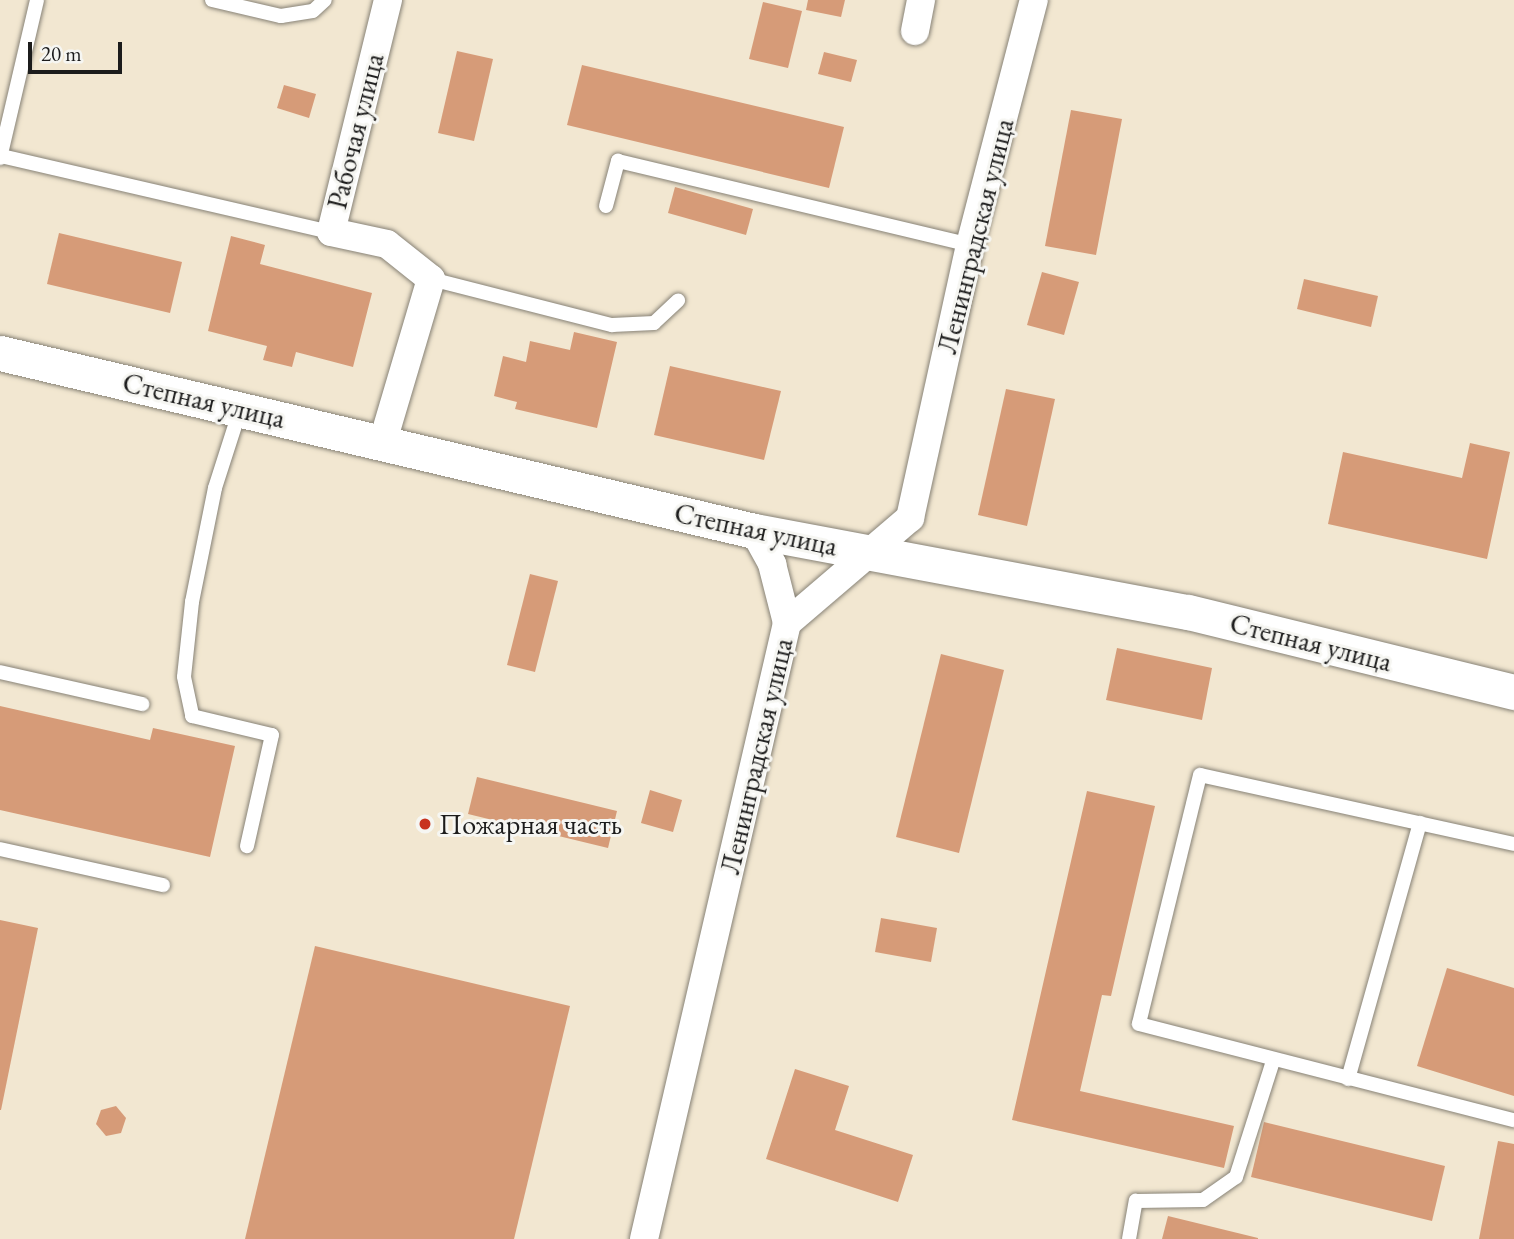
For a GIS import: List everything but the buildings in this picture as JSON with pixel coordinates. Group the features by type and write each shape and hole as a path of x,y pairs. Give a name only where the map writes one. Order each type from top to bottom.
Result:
{"street":[{"name":"Рабочая улица","path":"388,0 331,232 387,244 431,279"},
{"path":"915,31 921,0"},
{"name":"Ленинградская улица","path":"644,1239 787,623 911,518 970,246 1034,0"},
{"path":"383,441 431,279"},
{"name":"Степная улица","path":"0,353 383,441 754,531 1188,612 1514,692"},
{"path":"754,531 772,564 787,623"}],"lane":[{"path":"37,0 0,157 331,232"},
{"path":"212,0 282,16 313,11 325,0"},
{"path":"606,206 618,161 970,246"},
{"path":"431,279 612,325 654,323 678,301"},
{"path":"241,409 215,488 192,602 184,677 192,716 272,735 247,846"},
{"path":"0,672 142,704"},
{"path":"1514,844 1200,775 1139,1024 1273,1061 1514,1120"},
{"path":"1348,1079 1420,823"},
{"path":"0,849 163,885"},
{"path":"1129,1239 1136,1201 1203,1200 1237,1177 1273,1061"}],"place":[{"name":"Пожарная часть","path":"425,824"}]}
